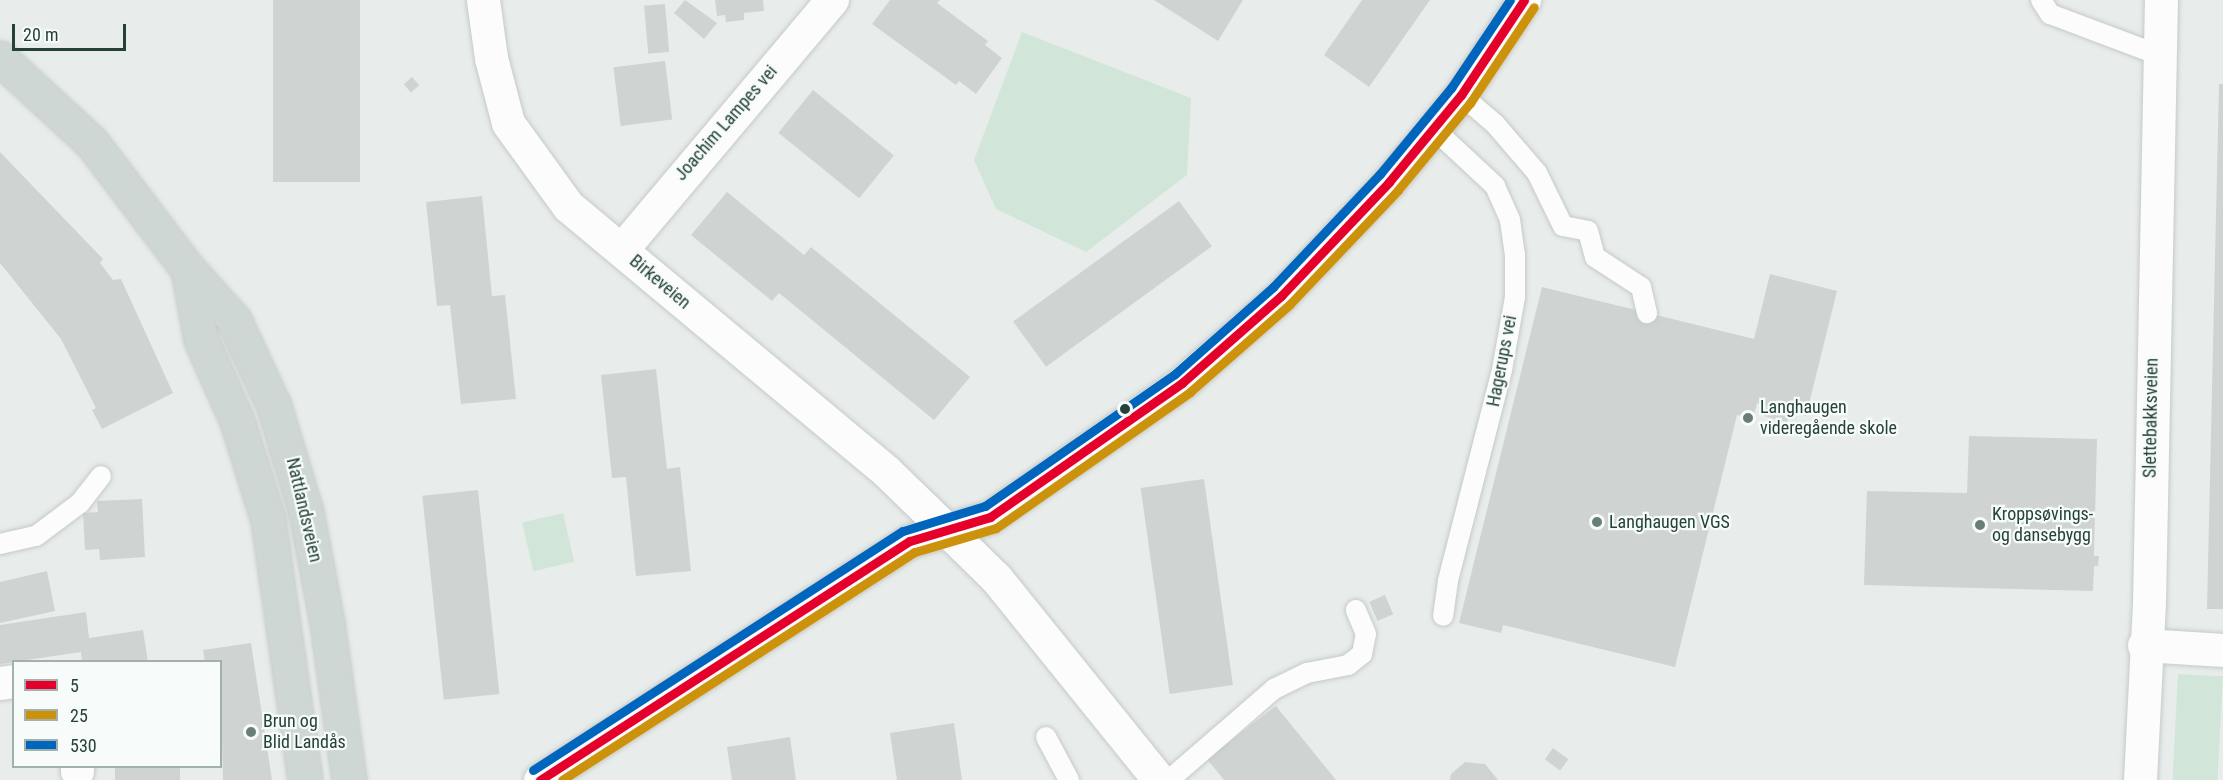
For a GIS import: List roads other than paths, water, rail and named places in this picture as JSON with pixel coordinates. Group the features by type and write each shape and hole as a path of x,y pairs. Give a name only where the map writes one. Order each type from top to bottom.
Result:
{"main road":[{"name":"Nattlandsveien","path":"0,58 92,143 187,268 234,320 274,406 291,454 316,558 349,780"},
{"name":"Nattlandsveien","path":"187,268 201,340 241,433 268,520 305,780"}],"street":[{"name":"Birkeveien","path":"483,0 491,58 508,123 568,206 887,472 949,532 996,578 1159,780"},
{"name":"Joachim Lampes vei","path":"622,249 832,0"},
{"path":"540,780 910,541 949,532 990,518 1182,383 1281,296 1435,130 1524,0"},
{"name":"Slettebakksveien","path":"2140,780 2144,645 2149,602 2161,0"},
{"path":"2144,645 2223,650"}],"lane":[{"path":"2041,0 2050,14 2159,55"},
{"path":"1461,95 1496,124 1537,172 1563,226 1588,231 1595,257 1641,287 1647,313"},
{"name":"Hagerups vei","path":"1435,130 1495,186 1510,220 1515,254 1515,297 1502,370 1448,581 1443,616"},
{"path":"0,544 36,536 80,503 101,476"},
{"path":"1169,780 1274,689 1299,675 1348,665 1362,654 1366,634 1356,610"},
{"path":"1046,737 1069,780"}],"place":[{"name":"Langhaugen videregående skole","path":"1748,418"},
{"name":"Langhaugen VGS","path":"1597,522"},
{"name":"Kroppsøvings- og dansebygg","path":"1980,525"},
{"name":"Brun og Blid Landås","path":"251,732"}]}
